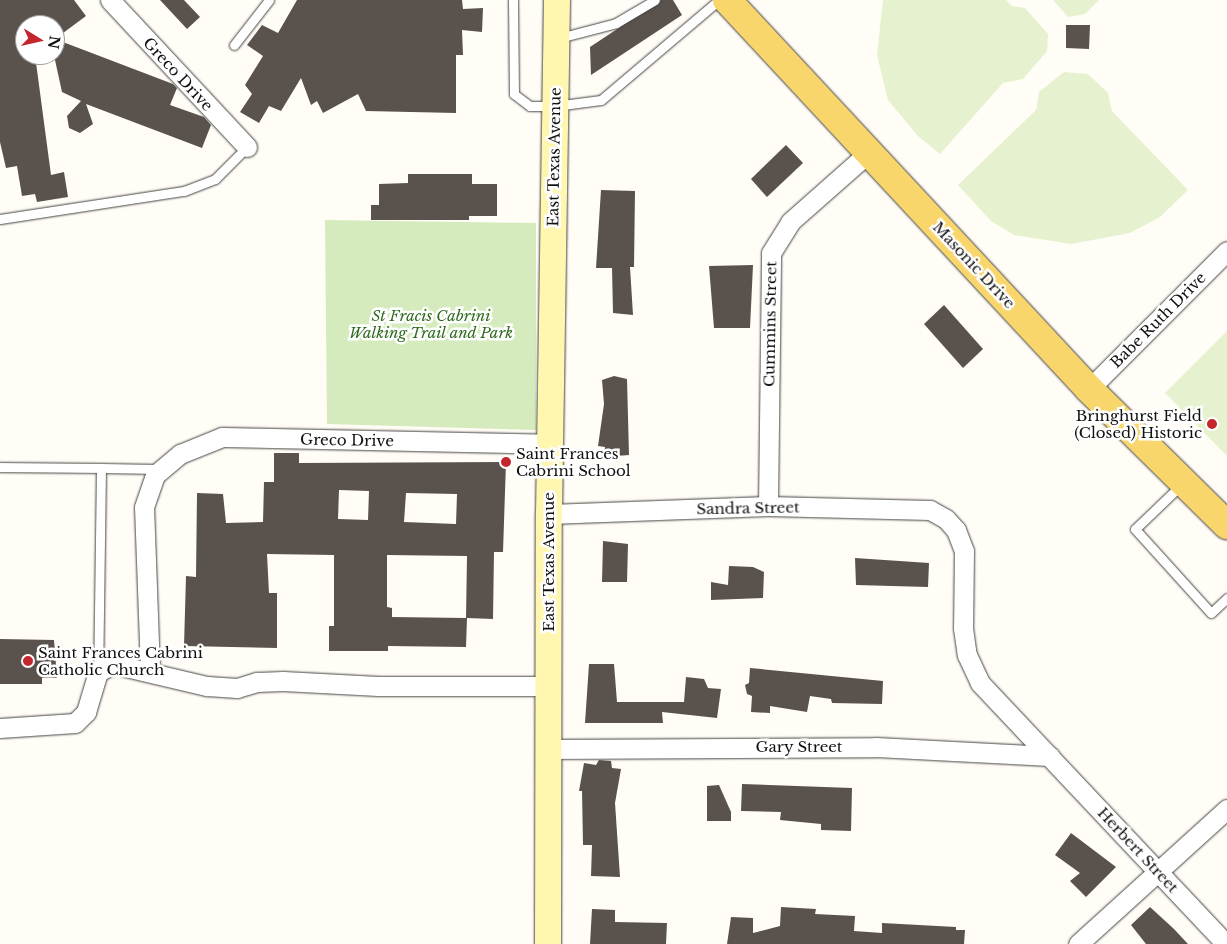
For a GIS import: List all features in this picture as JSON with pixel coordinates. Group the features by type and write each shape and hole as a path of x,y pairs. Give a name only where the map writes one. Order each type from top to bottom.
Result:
{"main road":[{"name":"Masonic Drive","path":"728,0 1089,388 1227,525"}],"street":[{"name":"Greco Drive","path":"110,0 247,148"},
{"name":"East Texas Avenue","path":"548,944 549,514 557,0"},
{"name":"Cummins Street","path":"768,506 771,253 790,222 869,152"},
{"name":"Babe Ruth Drive","path":"1089,388 1227,251"},
{"name":"Greco Drive","path":"158,472 180,454 222,437 550,444"},
{"path":"150,670 144,507 158,472"},
{"name":"Sandra Street","path":"549,514 768,506 930,510 946,519"},
{"name":"Herbert Street","path":"946,519 956,530 964,551 963,628 970,662 980,683 1226,944"},
{"path":"0,728 75,723 86,712 98,672 113,664 150,670 207,686 237,688 257,682 283,681 378,686 548,686"},
{"name":"Gary Street","path":"548,749 876,747 1050,756"},
{"path":"1078,944 1157,870 1227,809"}],"lane":[{"path":"234,44 269,0"},
{"path":"513,0 514,94 530,106 555,106 601,100 719,0"},
{"path":"556,38 616,23 655,0"},
{"path":"0,220 184,192 215,179 247,148"},
{"path":"0,467 101,468 158,472"},
{"path":"98,672 101,468"},
{"path":"1184,482 1135,529 1211,613 1227,598"}],"green space":[{"path":"883,0 1006,0 1012,6 1025,8 1048,34 1047,51 1023,79 1003,83 940,154 918,136 888,100 877,55"},
{"path":"1053,0 1099,0 1085,14 1068,17"},
{"path":"1064,72 1088,74 1108,93 1112,111 1188,190 1160,217 1130,233 1071,244 1014,235 991,221 958,185 1036,110 1039,92"},
{"name":"St Fracis Cabrini Walking Trail and Park","path":"325,220 536,223 536,430 327,424"},
{"name":"Bringhurst Field (Closed) Historic","path":"1227,331 1227,456 1165,393"}],"building":[{"path":"0,0 74,0 86,16 65,32 65,15 15,15 15,65 36,65 51,175 64,172 68,197 37,202 35,194 22,196 17,166 6,168 0,142"},
{"path":"160,0 184,0 200,17 187,29"},
{"path":"297,0 462,0 463,9 483,8 482,32 462,30 463,55 456,55 456,113 366,111 358,94 323,113 317,101 311,105 301,78 281,111 269,106 259,123 240,112 252,94 245,85 263,56 247,45 262,25 278,33"},
{"path":"661,0 673,0 682,15 591,75 590,47"},
{"path":"1066,25 1090,25 1089,49 1066,48"},
{"path":"65,43 173,84 177,88 170,105 204,117 211,125 202,148 86,104 93,124 80,133 69,128 67,116 81,101 62,92 56,65 65,65"},
{"path":"786,145 803,163 767,197 751,179"},
{"path":"408,174 472,174 472,184 497,184 497,216 469,216 469,220 371,220 371,205 379,205 379,184 408,183"},
{"path":"601,190 635,191 634,267 630,267 633,315 613,313 612,268 596,268"},
{"path":"753,265 750,328 714,328 709,266"},
{"path":"944,305 983,349 963,368 924,324"},
{"path":"614,376 627,379 629,455 604,457 605,447 598,446 604,404 602,380"},
{"path":"274,453 299,453 299,463 506,462 503,552 494,552 493,619 467,618 466,647 388,646 388,651 329,651 329,626 334,626 334,555 267,554 269,593 277,593 277,648 184,646 186,576 196,577 197,493 223,494 226,523 263,522 264,482 274,482","holes":["339,490 369,491 368,520 338,519","406,493 457,494 456,524 404,522","387,555 467,556 466,618 392,617 392,608 387,607"]},
{"path":"603,541 628,544 627,582 602,582"},
{"path":"855,558 929,563 928,587 856,585"},
{"path":"729,566 753,567 764,572 763,598 711,600 711,582 728,585"},
{"name":"Saint Frances Cabrini Catholic Church","path":"0,639 54,640 57,678 42,678 42,684 0,684"},
{"path":"589,664 614,664 617,702 684,702 686,677 704,679 708,688 721,689 717,718 662,712 663,723 585,723"},
{"path":"750,668 883,681 882,704 832,703 831,699 810,696 807,712 770,706 770,713 751,712 752,696 747,694 745,685 749,683"},
{"path":"599,760 611,761 612,768 621,769 615,803 620,877 591,876 592,845 583,845 582,791 579,791 584,763 596,765"},
{"path":"742,784 852,788 851,831 821,830 821,824 780,820 781,812 741,811"},
{"path":"719,785 731,812 731,821 707,821 707,786"},
{"path":"1071,833 1116,867 1086,897 1070,881 1080,873 1055,855"},
{"path":"781,907 816,909 815,914 855,916 854,931 882,933 882,923 956,927 956,930 965,930 964,944 727,944 731,917 753,918 753,933 780,926"},
{"path":"1150,907 1188,944 1146,944 1131,925"},
{"path":"592,909 615,910 615,922 667,923 666,944 590,944"}],"place":[{"name":"Bringhurst Field (Closed) Historic","path":"1212,424"},
{"name":"Saint Frances Cabrini School","path":"506,462"},
{"name":"Saint Frances Cabrini Catholic Church","path":"28,661"}]}
